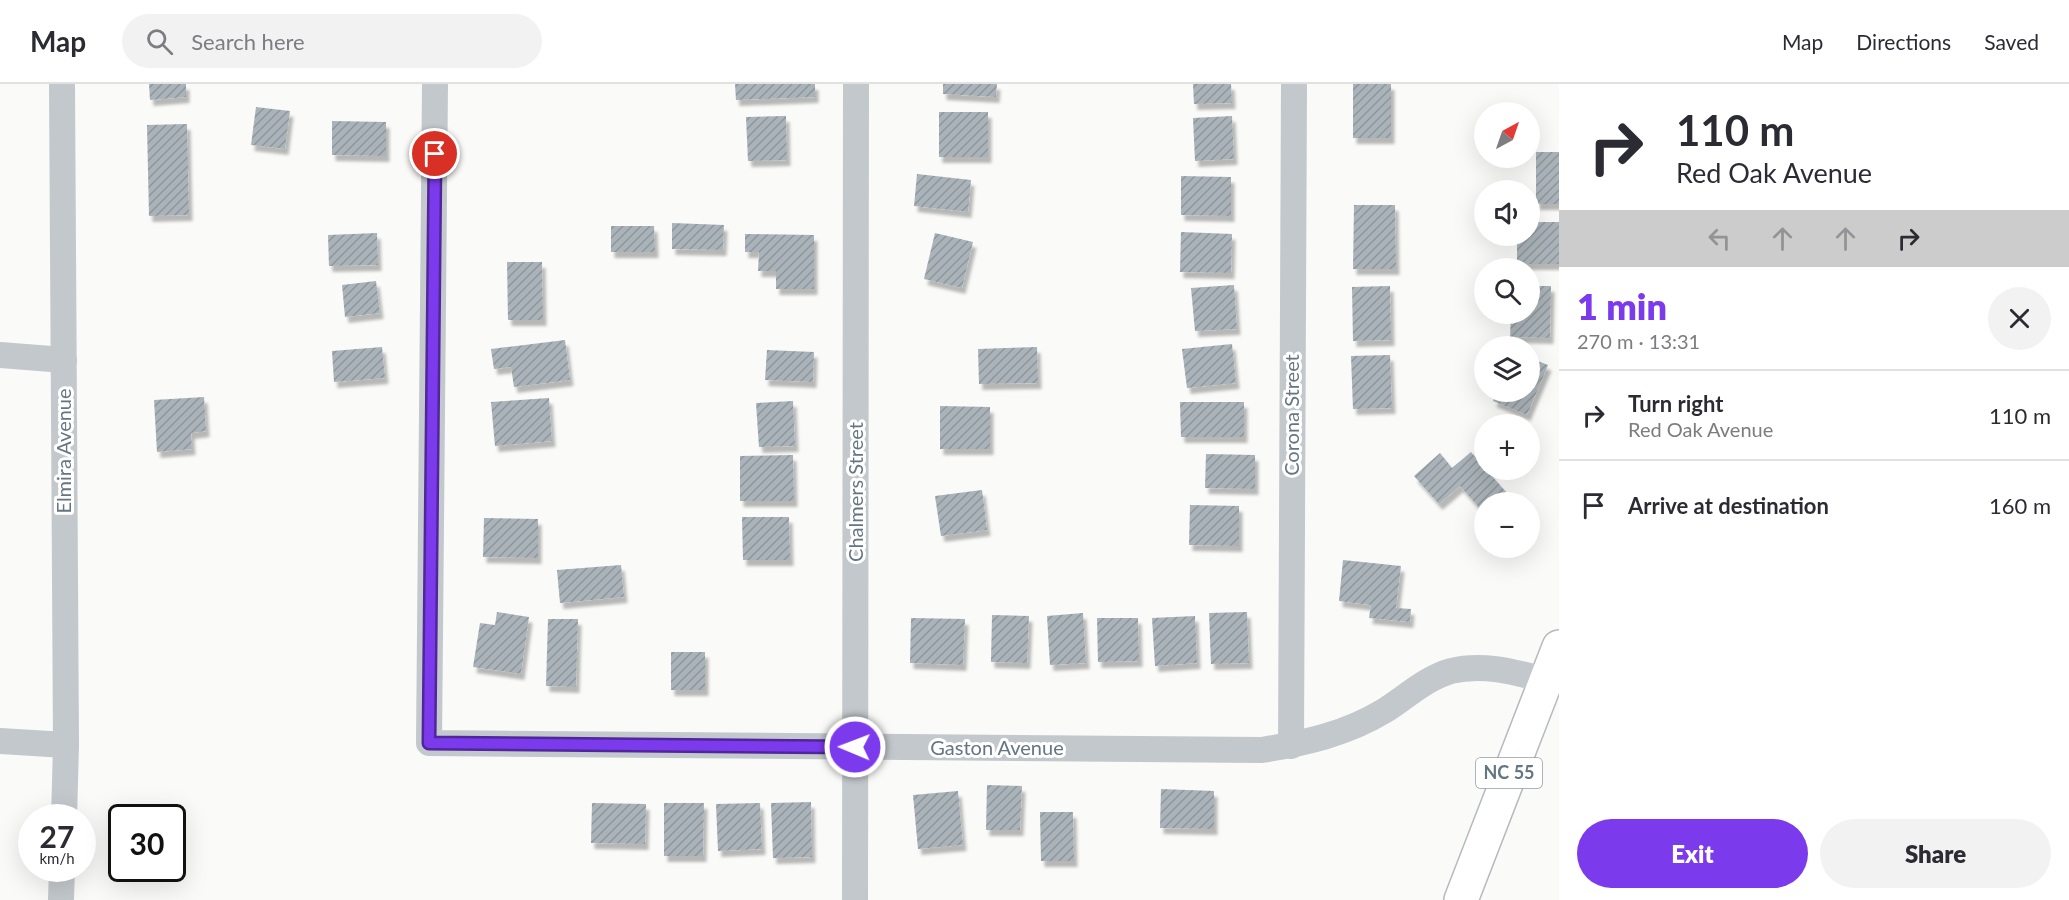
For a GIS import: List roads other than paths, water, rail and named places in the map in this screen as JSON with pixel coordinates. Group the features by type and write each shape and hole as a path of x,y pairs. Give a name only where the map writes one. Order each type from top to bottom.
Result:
{"main road":[{"name":"NC 55","path":"1461,900 1559,647"}],"street":[{"name":"Elmira Avenue","path":"62,84 66,745 64,804"},
{"name":"Gaston Avenue","path":"435,84 429,743 1262,750 1290,746 1346,730 1383,712 1449,672 1498,668 1545,680"},
{"name":"Chalmers Street","path":"855,900 856,84"},
{"name":"Corona Street","path":"1290,746 1294,84"},
{"path":"0,355 64,360"},
{"path":"0,741 66,745"},
{"path":"61,900 62,882"}]}
